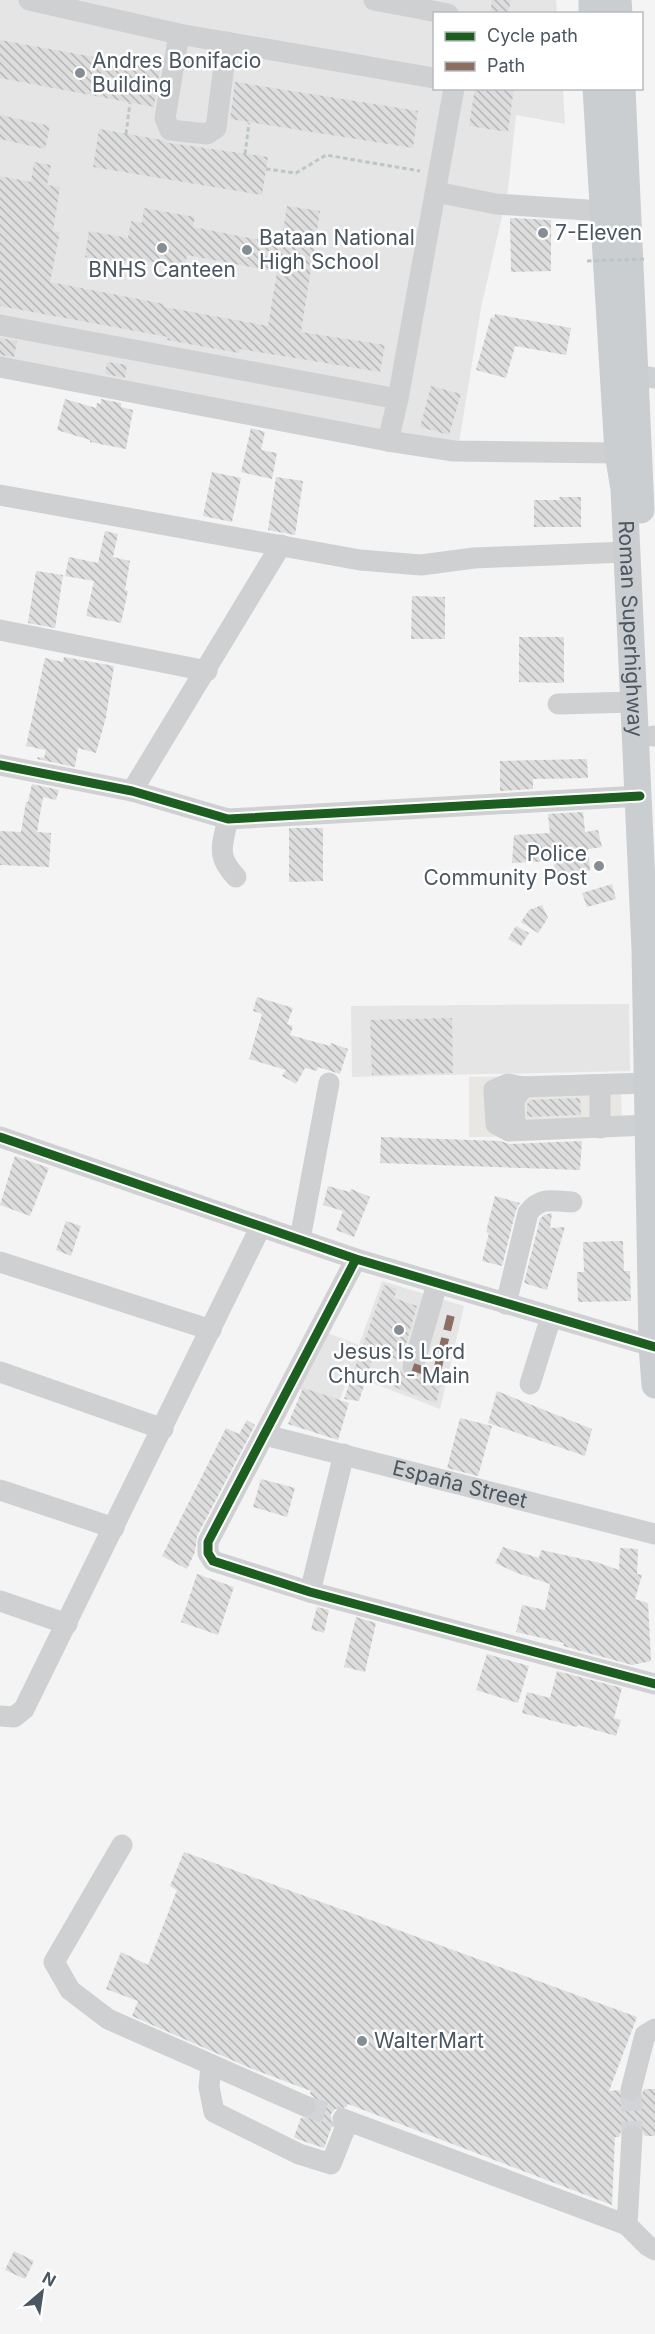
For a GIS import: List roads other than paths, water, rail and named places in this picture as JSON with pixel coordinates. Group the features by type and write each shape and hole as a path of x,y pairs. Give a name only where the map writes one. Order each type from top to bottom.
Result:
{"main road":[{"name":"Roman Superhighway","path":"596,90 618,453 624,489 640,796 647,1083 652,1125 654,1364"},
{"name":"Roman Superhighway","path":"622,90 645,376 655,769"}],"street":[{"path":"29,0 179,34 433,78"},
{"path":"374,0 437,12"},
{"path":"179,34 165,118 170,130 207,134 216,128 227,42"},
{"path":"388,441 398,399 454,90"},
{"path":"437,183 496,204 602,211"},
{"path":"0,325 398,399"},
{"path":"0,367 388,441 454,451 618,453"},
{"path":"0,495 360,560 422,565 474,558 626,552"},
{"path":"132,791 207,671 281,545"},
{"path":"0,630 207,671"},
{"path":"558,704 635,702"},
{"path":"0,765 132,791 228,819 640,796"},
{"path":"228,819 222,846 224,864 236,877"},
{"path":"300,1239 329,1083"},
{"path":"647,1083 522,1088 508,1084 494,1090 496,1124 509,1131 652,1125"},
{"path":"600,1086 600,1128"},
{"path":"0,1137 356,1259 551,1317 654,1364"},
{"path":"506,1304 528,1213 536,1203 544,1200 572,1202"},
{"path":"2,1723 24,1709 261,1226"},
{"path":"356,1259 208,1542 208,1553 213,1561 310,1592 655,1684"},
{"path":"0,1262 211,1330"},
{"path":"413,1367 437,1284"},
{"path":"530,1384 551,1317"},
{"path":"0,1372 163,1429"},
{"name":"España Street","path":"265,1435 655,1534"},
{"path":"310,1592 344,1454"},
{"path":"0,1490 114,1528"},
{"path":"0,1601 67,1624"},
{"path":"122,1845 54,1962 70,1990 108,2019 305,2106"},
{"path":"631,2090 645,2035 655,2029"},
{"path":"212,2065 209,2086 213,2112 299,2154 331,2164 345,2120 627,2225 655,2250"},
{"path":"627,2225 632,2136"}],"tunnel":[{"path":"631,2090 632,2136"},
{"path":"305,2106 343,2119"}],"place":[{"name":"Andres Bonifacio Building","path":"80,73"},
{"name":"7-Eleven","path":"543,233"},
{"name":"BNHS Canteen","path":"162,248"},
{"name":"Bataan National High School","path":"247,250"},
{"name":"Police Community Post","path":"599,866"},
{"name":"Jesus Is Lord Church - Main","path":"399,1330"},
{"name":"WalterMart","path":"362,2041"}]}
